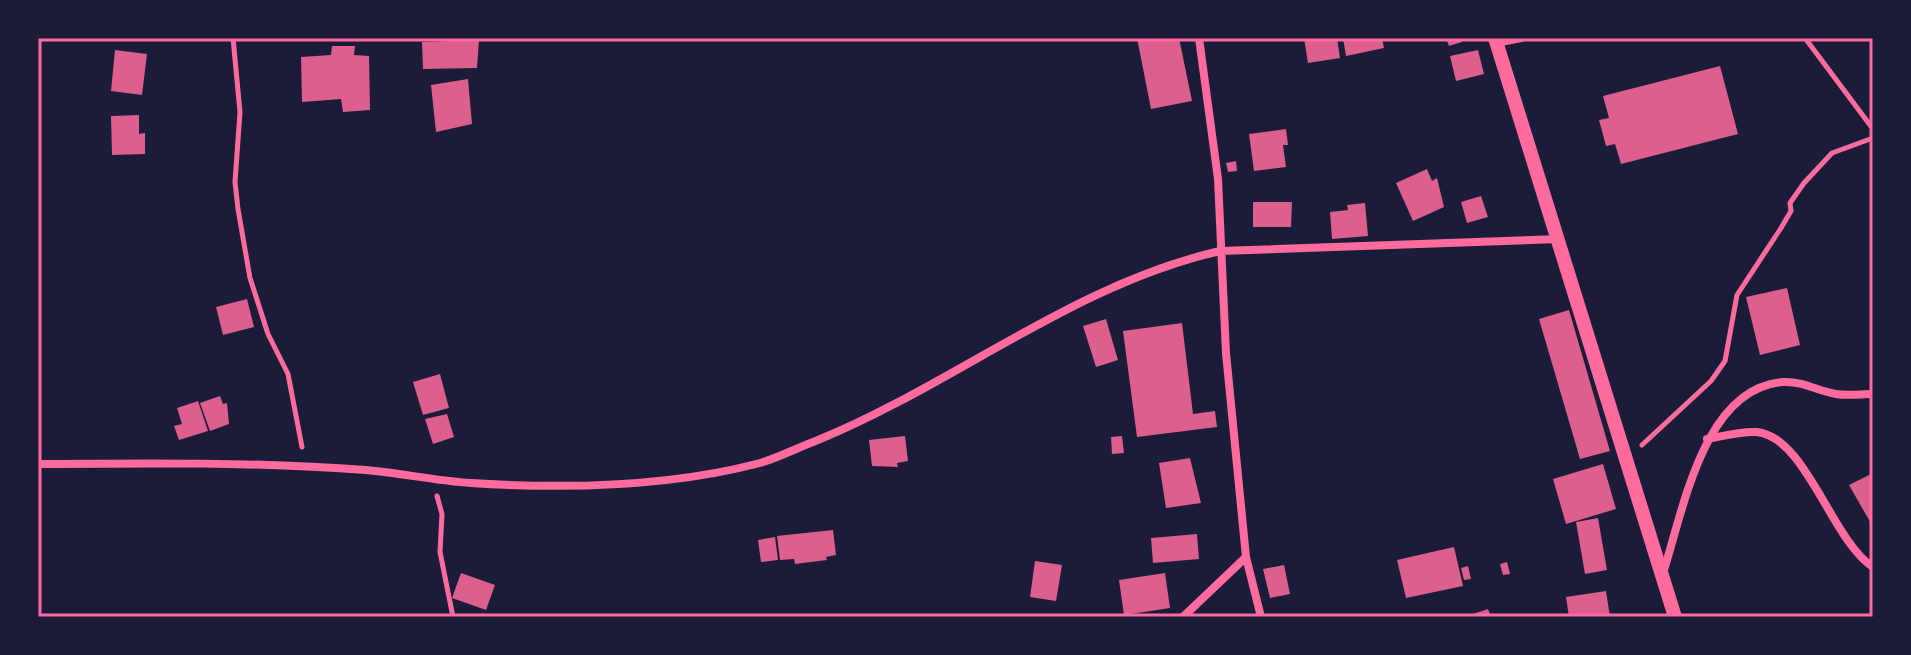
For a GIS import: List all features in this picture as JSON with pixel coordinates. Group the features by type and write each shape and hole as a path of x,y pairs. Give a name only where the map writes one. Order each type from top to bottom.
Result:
{"street":[{"path":"1199,38 1218,179 1220,251 1246,557 1261,617"},
{"path":"1521,38 1495,40 1675,617"},
{"path":"38,464 171,463 305,468 471,483 614,484 761,463 867,420 1064,310 1172,262 1220,251 1559,239"},
{"path":"1662,577 1707,439 1728,411 1756,390 1780,382 1807,383 1836,394 1873,394"},
{"path":"1707,439 1759,432 1785,446 1856,551 1873,567"},
{"path":"1183,617 1246,557"}],"path":[{"path":"233,38 240,112 235,182 238,209 250,278 296,402 305,468"},
{"path":"1805,38 1873,129"},
{"path":"1627,459 1663,428 1725,361 1737,295 1781,228 1791,211 1790,203 1804,183 1832,153 1873,138"},
{"path":"416,477 436,494 442,514 440,552 453,617"}],"building":[{"path":"1137,38 1179,38 1192,101 1151,109"},
{"path":"1304,38 1337,38 1340,58 1308,63"},
{"path":"1343,38 1382,38 1384,48 1346,56"},
{"path":"1446,38 1461,38 1462,42 1449,46"},
{"path":"479,40 477,68 423,69 422,42"},
{"path":"332,46 355,46 354,55 369,56 370,110 343,112 341,99 302,102 301,57 331,55"},
{"path":"115,50 147,54 142,95 111,91"},
{"path":"1478,50 1484,74 1456,81 1450,56"},
{"path":"1720,66 1738,134 1621,164 1615,144 1606,146 1599,120 1609,118 1603,96"},
{"path":"468,79 472,124 436,132 431,85"},
{"path":"139,115 139,134 145,133 145,154 112,155 111,116"},
{"path":"1286,129 1288,145 1283,145 1286,167 1254,171 1249,134"},
{"path":"1236,161 1237,171 1228,172 1226,163"},
{"path":"1427,169 1432,181 1437,178 1444,207 1413,221 1396,183"},
{"path":"1481,196 1488,217 1467,223 1461,202"},
{"path":"1253,202 1292,202 1291,227 1253,227"},
{"path":"1365,203 1368,236 1332,239 1330,212 1348,210 1347,205"},
{"path":"1787,288 1800,345 1760,355 1746,297"},
{"path":"247,299 254,327 223,335 216,307"},
{"path":"1569,310 1610,451 1580,459 1539,319"},
{"path":"1106,319 1118,360 1096,367 1083,326"},
{"path":"1182,323 1193,414 1215,411 1217,427 1137,437 1123,331"},
{"path":"440,374 449,408 423,415 413,382"},
{"path":"220,396 223,404 227,403 229,424 210,431 200,403"},
{"path":"198,401 208,431 179,440 174,426 182,424 177,408"},
{"path":"447,414 454,437 433,444 425,419"},
{"path":"905,436 908,461 897,463 898,467 872,466 869,440"},
{"path":"1122,436 1124,453 1112,454 1111,437"},
{"path":"1190,458 1201,503 1166,508 1159,463"},
{"path":"1603,464 1616,509 1566,524 1553,479"},
{"path":"1873,473 1873,527 1849,485"},
{"path":"1598,518 1607,570 1585,574 1576,522"},
{"path":"833,530 836,555 826,557 827,560 795,564 794,559 780,560 777,536"},
{"path":"1197,534 1199,559 1153,563 1151,538"},
{"path":"775,537 778,560 761,562 758,540"},
{"path":"1454,547 1463,586 1406,598 1397,560"},
{"path":"1035,561 1062,565 1056,601 1030,597"},
{"path":"1507,562 1510,574 1503,575 1500,564"},
{"path":"1284,565 1290,594 1270,598 1263,569"},
{"path":"1468,566 1471,579 1464,580 1461,568"},
{"path":"461,573 495,585 486,610 452,598"},
{"path":"1165,573 1170,608 1124,615 1119,580"},
{"path":"1606,591 1610,617 1569,617 1566,597"},
{"path":"1488,609 1491,617 1467,617 1467,616"}]}
